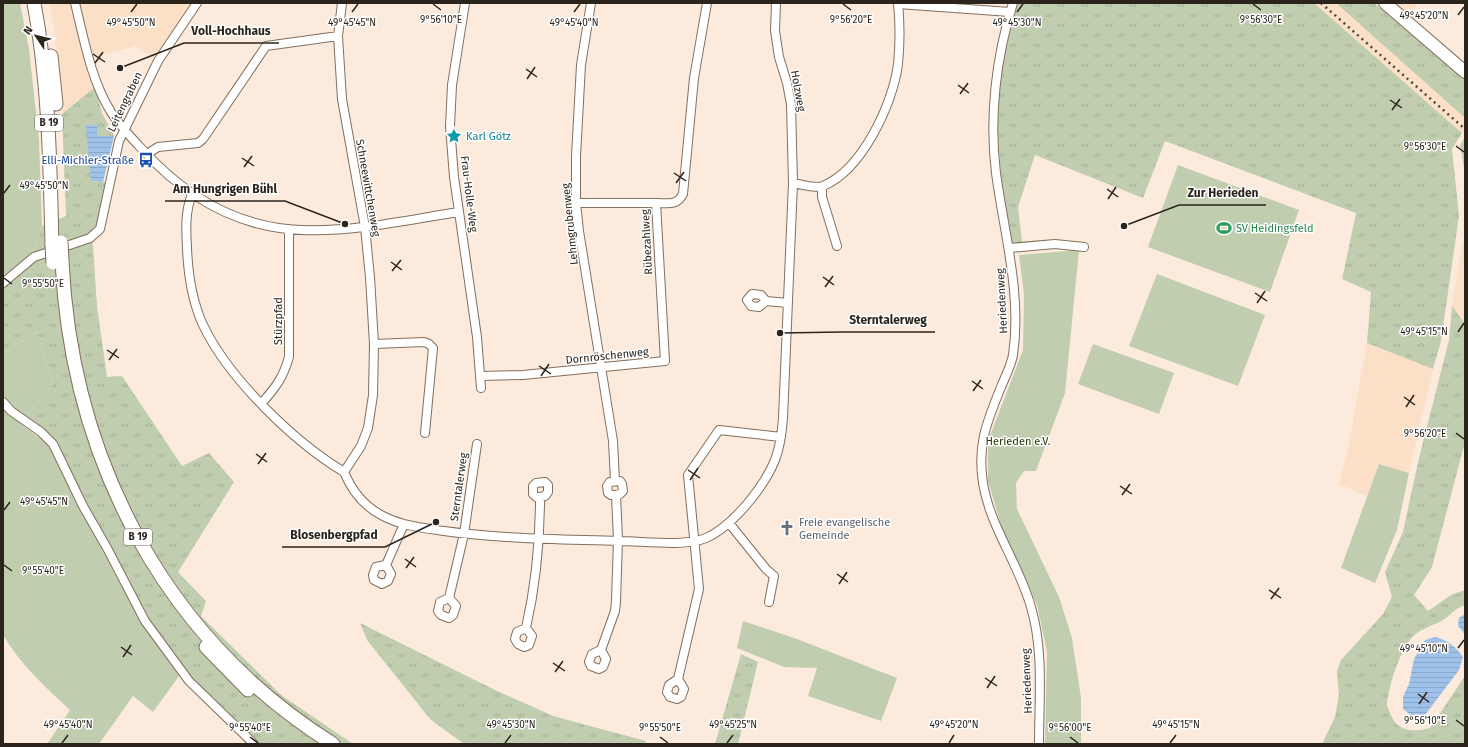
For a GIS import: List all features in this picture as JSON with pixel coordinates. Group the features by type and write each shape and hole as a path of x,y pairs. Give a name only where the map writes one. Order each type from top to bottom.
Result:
{"main road":[{"name":"B 19","path":"34,3 48,108 62,348 76,411 97,471 125,533 173,607 208,650 255,696 317,744"},
{"name":"B 19","path":"43,3 55,81 57,244"},
{"path":"1384,3 1465,72"},
{"name":"B 19","path":"58,262 70,340 85,411 112,485 134,530 172,591 217,647 259,688 279,705 333,744"}],"street":[{"path":"75,3 98,84 111,112 146,154 172,179 211,206 245,220 289,229 326,230 365,227 459,212"},
{"name":"Leitengraben","path":"3,283 34,257 90,238 100,229 119,141 124,129 158,61 197,3"},
{"name":"Schneewittchenweg","path":"342,3 338,36 346,126 365,227 374,344 373,395 368,428 361,446 344,472"},
{"name":"Frau-Holle-Weg","path":"465,3 450,105 450,126 481,388"},
{"name":"Lehmgrubenweg","path":"591,3 581,65 576,156 576,203 579,231 613,441 615,481 620,481 623,491 616,495 618,540"},
{"name":"Rübezahlweg","path":"665,361 656,203 675,203 680,200 683,194 694,78 707,3"},
{"name":"Holzweg","path":"776,3 776,31 779,57 787,82 791,104 793,183"},
{"name":"Heriedenweg","path":"1013,3 996,76 994,129 996,171 1013,272 1016,327 1013,357 989,417 980,455 983,484 996,527 1015,566 1032,607 1039,656 1039,744"},
{"path":"793,183 822,187 839,177 850,168 867,145 880,120 898,66 900,41 898,4 1010,12"},
{"path":"146,154 158,147 198,143 203,138 266,46 338,36"},
{"name":"Sterntalerweg","path":"344,472 355,493 368,506 383,516 404,524 464,534 540,540 694,542 720,531 748,502 765,479 775,460 781,437 787,362 793,183"},
{"path":"822,187 822,197 837,246"},
{"path":"192,194 186,218 188,259 190,281 203,324 233,370 261,404 297,440 344,472"},
{"path":"576,203 656,203"},
{"name":"Stürzpfad","path":"261,404 278,385 285,371 289,357 289,229"},
{"path":"1009,248 1055,244 1084,247"},
{"path":"766,301 788,303"},
{"path":"374,344 424,342 433,348 425,434"},
{"name":"Dornröschenweg","path":"480,376 523,375 665,361"},
{"path":"3,402 11,411 41,432 53,444 83,506 145,621 189,681 254,744"},
{"path":"678,679 699,588 688,475 719,430 781,437"},
{"name":"Sterntalerweg","path":"449,598 464,534 477,444"},
{"path":"526,628 534,590 540,540 540,497"},
{"path":"729,523 766,569 774,576 769,602"},
{"path":"386,565 404,524"},
{"path":"601,650 615,611 618,540"}],"shaded area":[{"path":"49,3 192,3 154,58 136,46 88,59 95,87 62,114 54,29"},
{"path":"1314,3 1336,3 1465,118 1465,130 1462,133"},
{"path":"1392,3 1419,3 1408,17"},
{"path":"1462,242 1465,242 1465,324 1452,306"},
{"path":"1367,343 1433,369 1409,473 1379,464 1367,496 1339,484 1348,448"}],"green space":[{"path":"3,3 20,3 29,49 39,140 42,226 32,253 3,277"},
{"path":"1018,3 1314,3 1462,133 1452,149 1459,216 1441,341 1433,369 1367,343 1371,292 1342,279 1356,213 1165,141 1143,198 1035,155 1018,207 1022,242 1011,244 998,140 998,98 1003,59"},
{"path":"1336,3 1374,3 1465,79 1465,118"},
{"path":"95,87 102,113 114,136 97,136 91,181 107,182 98,226 92,232 97,306 107,377 122,376 182,466 209,453 234,482 178,572 206,601 201,616 281,695 353,744 259,744 249,736 187,676 144,617 53,440 47,443 37,434 20,424 53,384 37,332 3,353 3,277 32,253 42,226 66,216 62,114"},
{"path":"1465,137 1465,173 1460,145"},
{"name":"SV Heidingsfeld","path":"1178,165 1299,210 1270,292 1148,247"},
{"name":"Herieden e.V.","path":"1079,250 1065,393 1036,471 1024,471 1016,483 1017,509 1059,597 1072,638 1081,698 1081,744 1045,744 1047,652 1037,605 1001,525 988,481 988,441 1023,350 1024,294 1019,255"},
{"path":"1157,274 1265,315 1238,386 1129,346"},
{"path":"1452,306 1465,324 1465,442 1432,567 1414,595 1428,611 1451,595 1465,590 1465,605 1443,620 1420,631 1412,637 1401,655 1395,671 1387,704 1396,724 1401,727 1411,730 1424,730 1430,728 1465,676 1465,744 1322,744 1335,717 1339,695 1337,671 1341,660 1383,614 1392,597 1385,572 1403,532 1418,462 1449,340"},
{"path":"37,332 53,384 20,424 47,443 113,570 143,623 179,676 153,712 133,696 99,744 47,744 70,710 42,684 25,665 3,635 3,353"},
{"path":"1093,344 1174,373 1159,414 1078,384"},
{"path":"1379,464 1409,473 1397,530 1375,583 1341,568"},
{"path":"743,621 797,639 897,678 881,721 808,696 817,668 784,667 737,648"},
{"path":"360,623 495,690 553,716 646,741 645,744 464,744 430,719 367,640"},
{"path":"741,654 758,662 738,744 715,744"}],"water":[{"path":"86,125 97,125 97,136 114,136 103,182 91,181"},
{"path":"1465,614 1465,634 1458,626 1459,618"},
{"path":"1435,637 1444,640 1458,650 1463,657 1459,670 1425,715 1411,715 1403,709 1403,697 1409,684 1414,659 1425,640"}],"railway":[{"path":"1321,3 1465,129"}],"place":[{"name":"Voll-Hochhaus","path":"120,68"},
{"name":"Karl Götz","path":"454,136"},
{"name":"Elli-Michler-Straße","path":"146,160"},
{"name":"Am Hungrigen Bühl","path":"345,224"},
{"name":"Zur Herieden","path":"1124,226"},
{"name":"SV Heidingsfeld","path":"1224,228"},
{"name":"Sterntalerweg","path":"780,333"},
{"name":"Blosenbergpfad","path":"436,522"},
{"name":"Freie evangelische Gemeinde","path":"787,528"}]}
